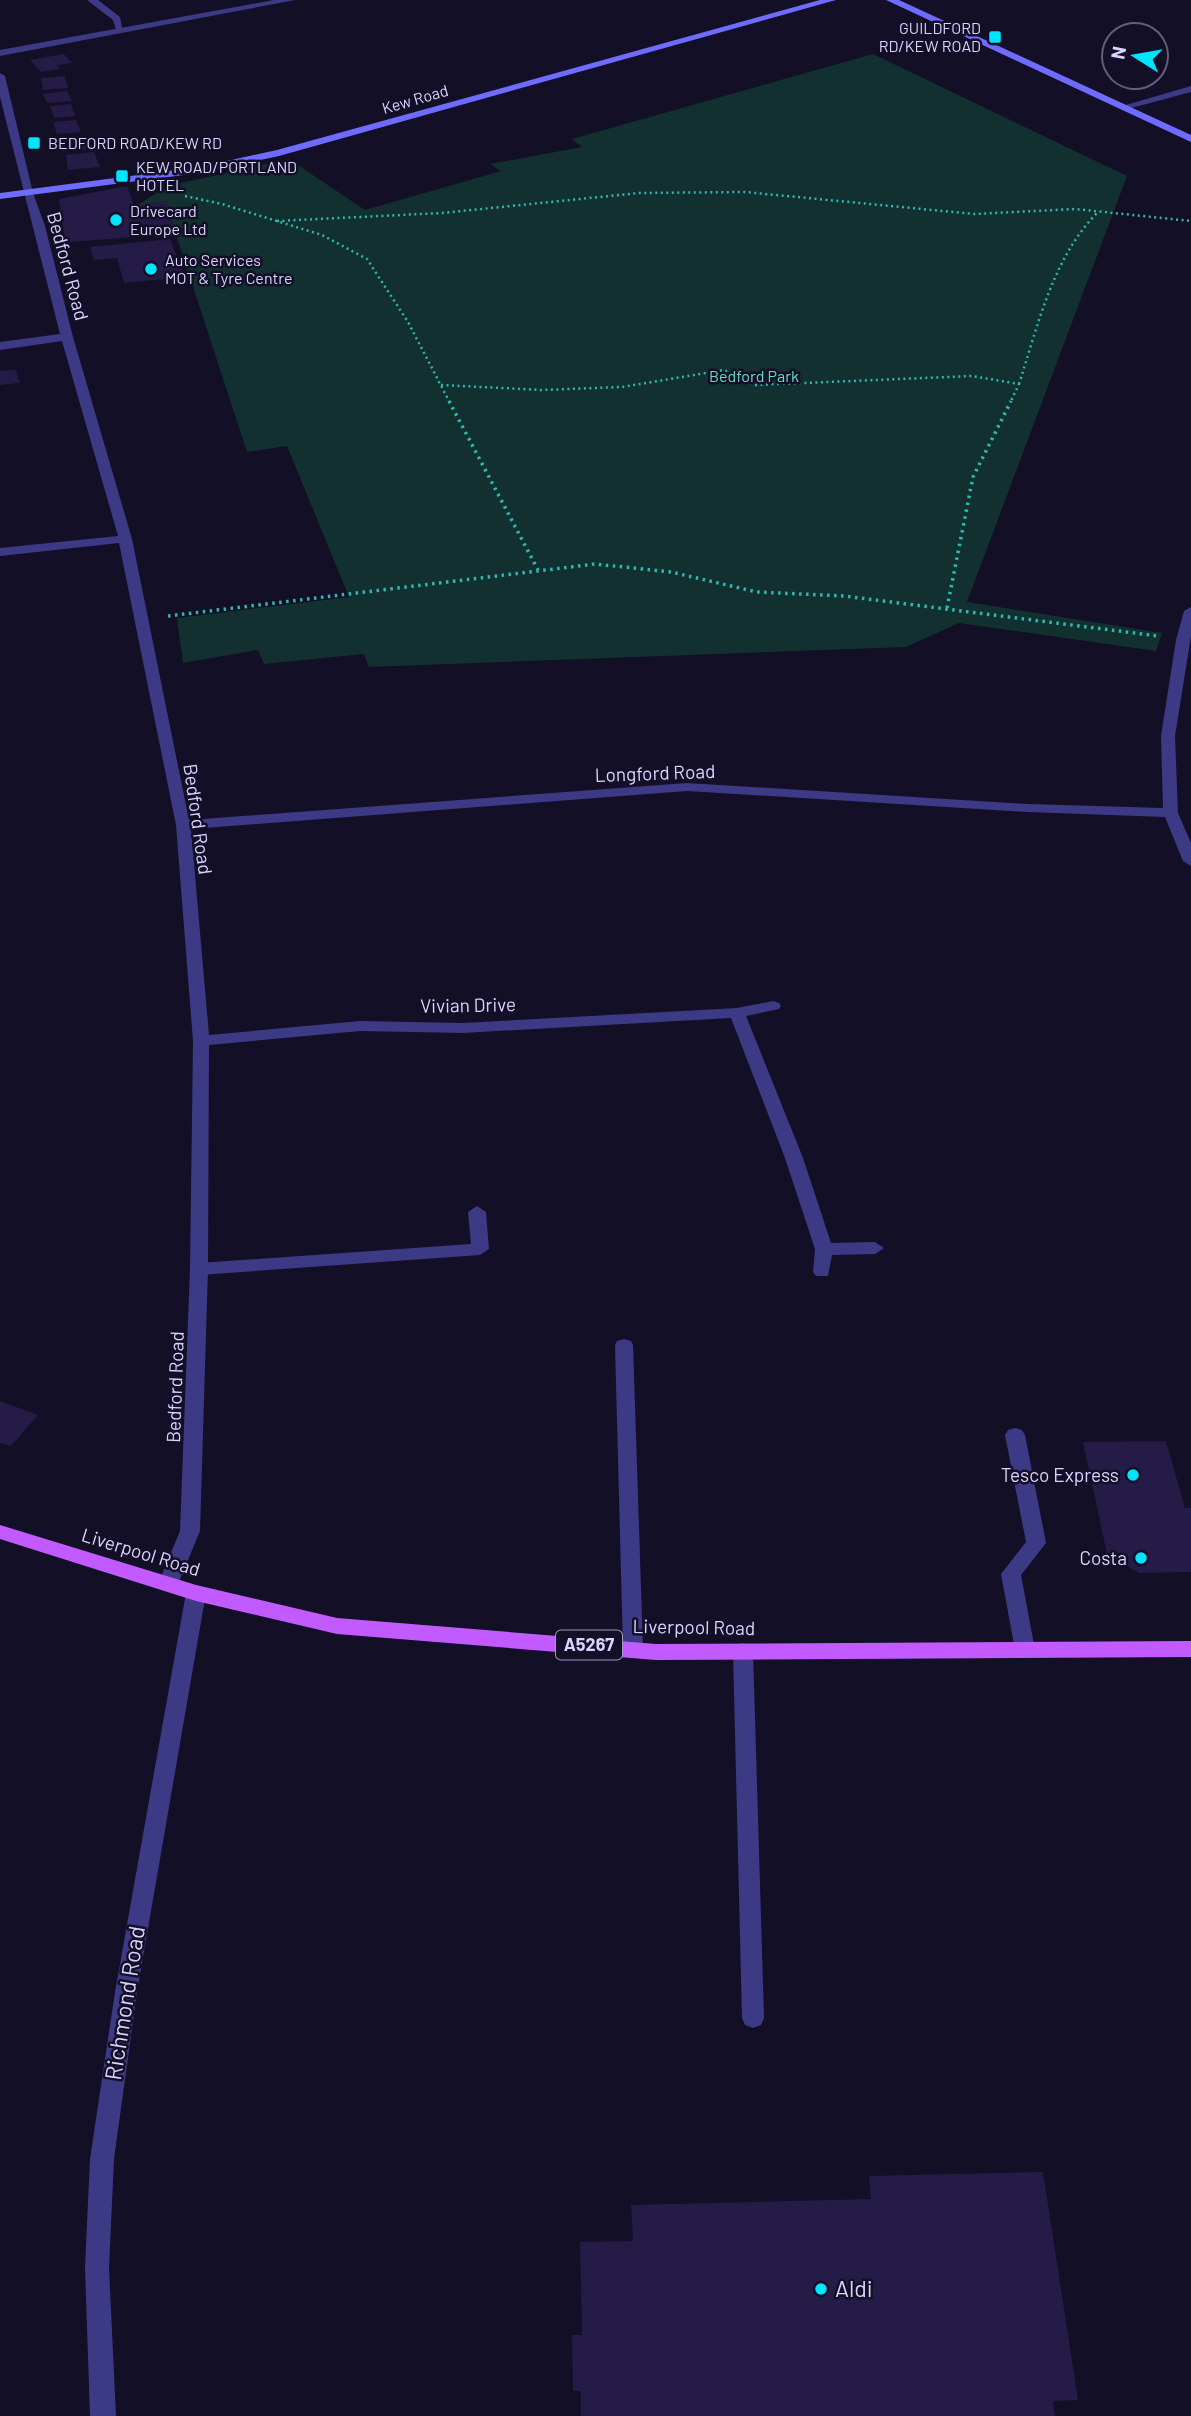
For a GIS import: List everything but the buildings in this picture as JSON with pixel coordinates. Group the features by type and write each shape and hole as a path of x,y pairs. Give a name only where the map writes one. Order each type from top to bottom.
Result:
{"main road":[{"name":"Kew Road","path":"0,195 199,170 279,153 831,0"},
{"path":"891,0 1191,139"},
{"name":"Liverpool Road","path":"0,1532 196,1593 337,1626 656,1652 1191,1650"}],"street":[{"path":"92,0 117,19 120,30"},
{"path":"0,53 283,1"},
{"name":"Bedford Road","path":"0,76 27,193 40,226 67,337 125,539 183,825 201,1041 199,1269 190,1531 167,1584"},
{"path":"1124,107 1191,89"},
{"path":"0,346 67,337"},
{"path":"0,552 125,539"},
{"path":"1191,611 1183,640 1168,736 1171,813 1191,861"},
{"name":"Longford Road","path":"183,825 687,787 1014,807 1171,813"},
{"name":"Vivian Drive","path":"201,1041 360,1026 463,1028 737,1013 774,1006"},
{"path":"737,1013 794,1158 824,1248 822,1272"},
{"path":"199,1269 480,1248 477,1212"},
{"path":"824,1248 875,1248"},
{"path":"624,1345 633,1649"},
{"path":"1015,1435 1035,1543 1011,1574 1025,1650"},
{"name":"Richmond Road","path":"103,2416 97,2268 102,2159 125,1992 196,1593"},
{"path":"743,1651 753,2018"}],"path":[{"path":"278,221 442,213 639,193 679,192 757,193 974,214 1074,209 1191,221"},
{"path":"182,196 222,204 322,234 367,259 408,322 538,570"},
{"path":"947,608 973,477 1019,384 1048,295 1086,221 1099,212"},
{"path":"441,385 541,390 622,387 724,370 755,385 972,376 1019,384"},
{"path":"143,619 595,564 671,572 757,592 844,596 1183,640"}],"green space":[{"name":"Bedford Park","path":"873,54 1127,176 967,602 1162,633 1156,651 959,623 906,647 369,667 364,654 264,664 258,650 183,663 177,618 349,597 287,446 247,452 165,201 135,207 167,186 289,159 365,210 501,171 490,164 582,147 572,139"}],"place":[{"name":"GUILDFORD RD/KEW ROAD","path":"995,37"},
{"name":"BEDFORD ROAD/KEW RD","path":"34,143"},
{"name":"KEW ROAD/PORTLAND HOTEL","path":"122,176"},
{"name":"Drivecard Europe Ltd","path":"116,220"},
{"name":"Auto Services MOT & Tyre Centre","path":"151,269"},
{"name":"Tesco Express","path":"1133,1475"},
{"name":"Costa","path":"1141,1558"},
{"name":"Aldi","path":"821,2289"}]}
